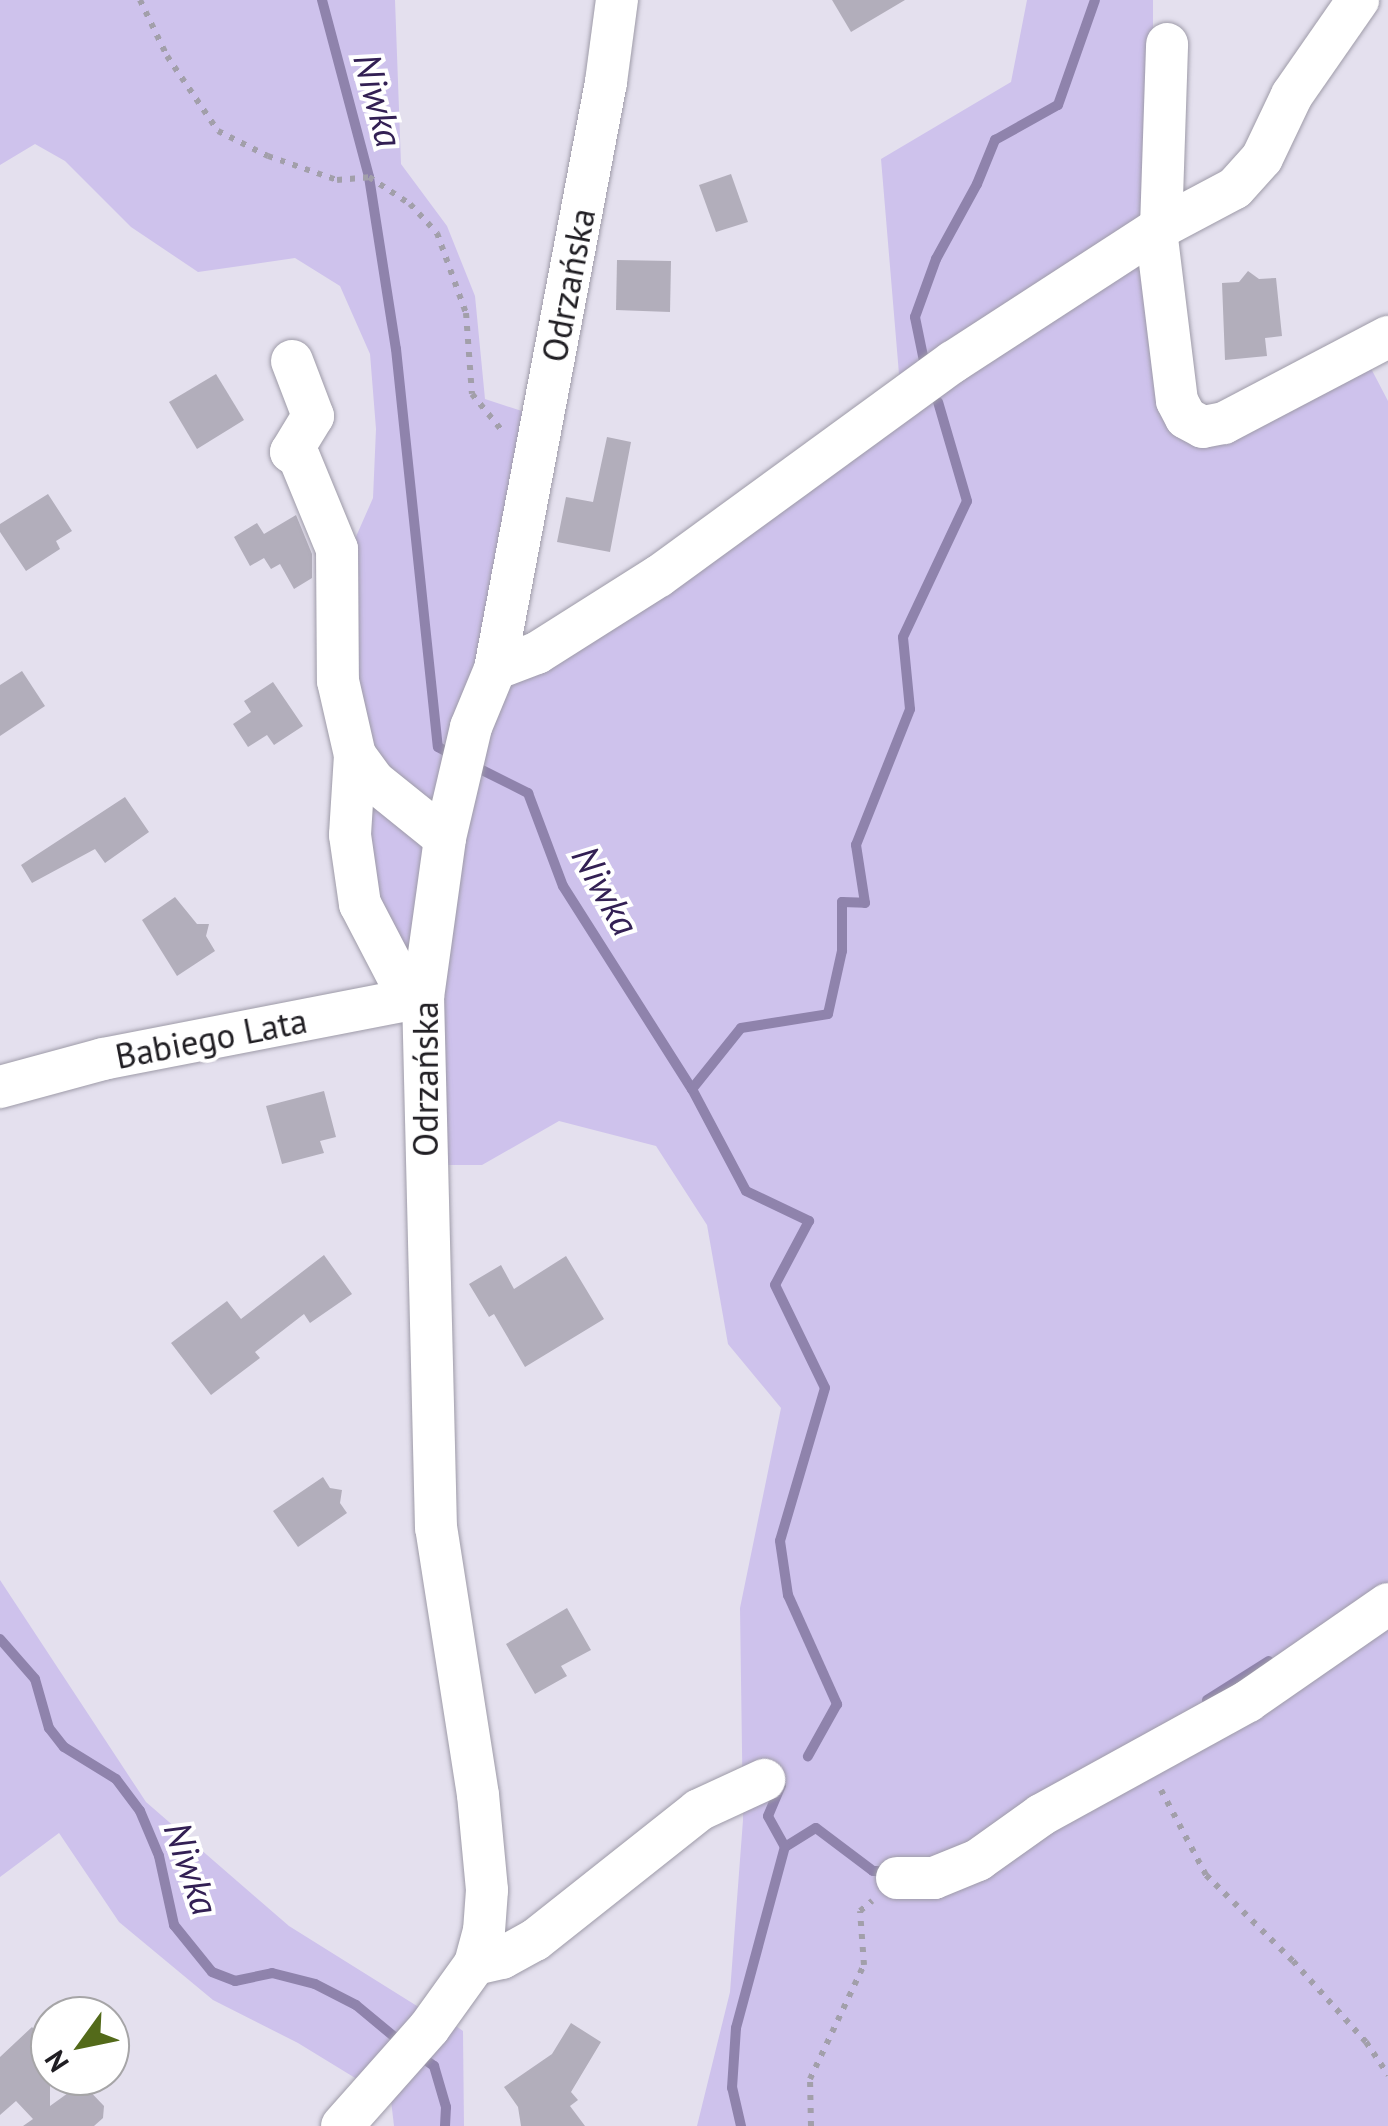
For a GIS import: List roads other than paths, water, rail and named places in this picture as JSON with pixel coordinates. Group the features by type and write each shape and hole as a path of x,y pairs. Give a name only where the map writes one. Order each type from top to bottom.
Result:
{"street":[{"name":"Odrzańska","path":"342,2126 429,2028 474,1964 484,1931 487,1890 436,1528 416,998 453,796 471,727 495,669 606,82 616,0"},
{"path":"495,669 537,653 659,576 953,362 1158,229 1249,176 1292,95 1358,0"},
{"path":"1167,44 1158,229 1178,401 1186,418 1203,427 1224,422 1388,336"},
{"path":"292,361 313,416 291,452 300,458 337,549 338,681 355,755 350,835 360,904 416,998"},
{"path":"355,755 374,782 445,838"},
{"name":"Babiego Lata","path":"0,1087 102,1059 416,998"},
{"path":"897,1878 934,1878 978,1860 1040,1815 1248,1701 1388,1604"},
{"path":"474,1964 502,1958 534,1940 699,1810 764,1780"}],"waterway":[{"name":"Niwka","path":"322,0 369,177 396,349 438,747 453,755"},
{"path":"924,361 915,317 936,259 977,184 995,140 1058,105 1095,0"},
{"path":"692,1089 741,1028 828,1014 842,951 842,902 865,903 856,845 910,709 903,637 967,501 938,402"},
{"name":"Niwka","path":"472,765 528,793 563,886 692,1089 746,1191 809,1221 775,1285 825,1388 780,1541 788,1595 837,1704 808,1756"},
{"name":"Niwka","path":"0,1639 35,1679 49,1728 64,1747 116,1779 140,1811 159,1856 174,1925 212,1972 235,1981 272,1973 315,1984 356,2005 403,2044"},
{"path":"1207,1700 1269,1661"},
{"name":"Niwka","path":"741,2126 732,2088 736,2028 785,1847 768,1816 781,1786"},
{"path":"785,1847 816,1828 873,1871 888,1871"},
{"name":"Niwka","path":"417,2054 434,2066 446,2107 445,2126"}]}
